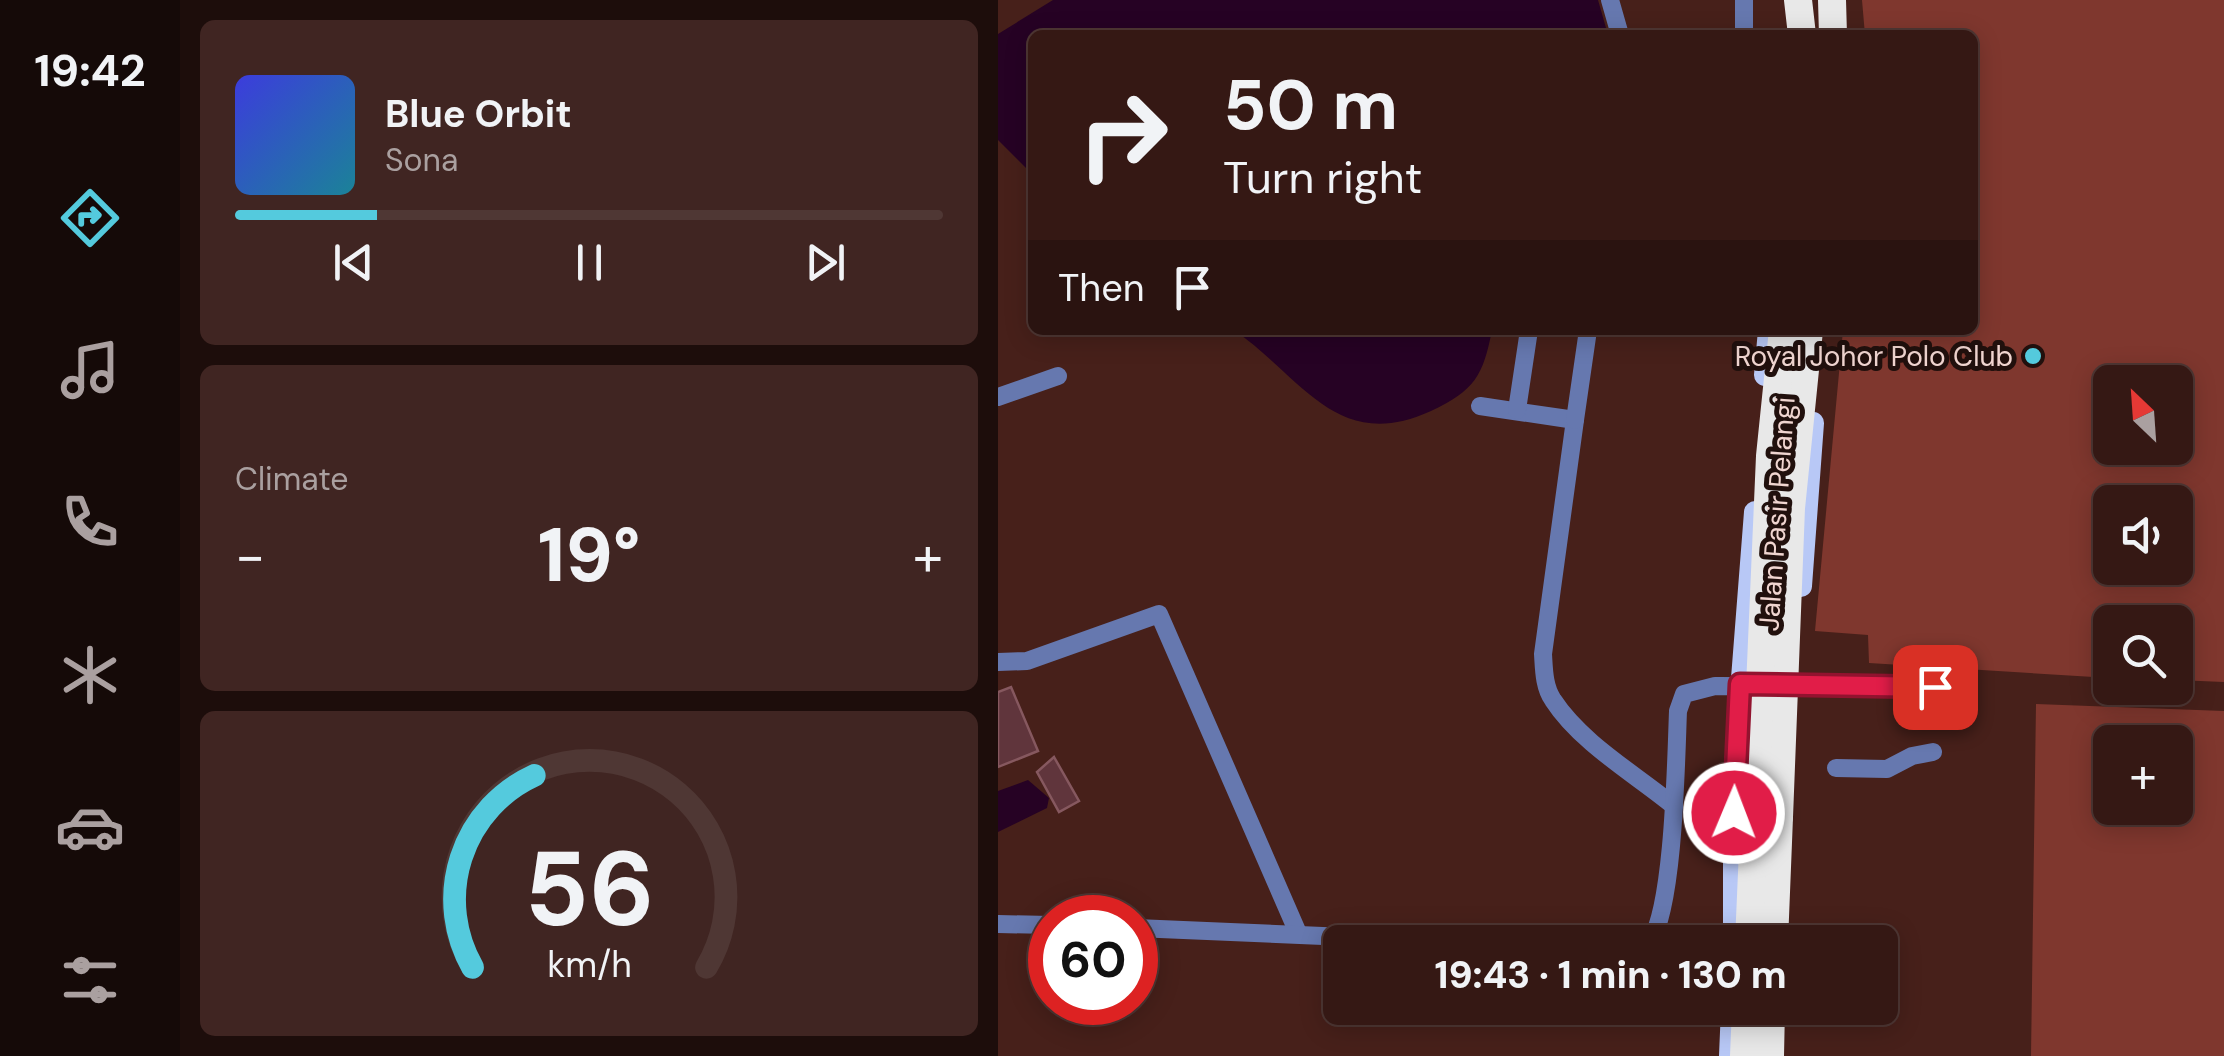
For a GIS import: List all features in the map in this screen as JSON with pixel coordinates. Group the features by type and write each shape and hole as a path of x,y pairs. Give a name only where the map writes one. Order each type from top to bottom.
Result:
{"highway":[{"path":"1798,0 1801,30"},
{"path":"1832,0 1833,30"},
{"path":"1749,925 1770,456 1782,335"},
{"path":"1775,925 1791,508 1808,335"},
{"path":"1744,1056 1745,1025"},
{"path":"1770,1056 1771,1025"}],"main road":[{"path":"1788,0 1790,30"},
{"path":"1844,0 1846,30"},
{"name":"Jalan Pasir Pelangi","path":"1734,925 1734,781 1769,335"},
{"name":"Jalan Pasir Pelangi","path":"1785,925 1794,687 1822,335"},
{"path":"1730,1056 1731,1025"},
{"path":"1779,1056 1780,1025"}],"lane":[{"path":"1610,0 1619,30"},
{"path":"1744,0 1744,30"},
{"path":"1517,410 1527,335"},
{"path":"1587,335 1544,676 1550,698 1572,723 1674,806"},
{"path":"998,397 1058,376"},
{"path":"1480,406 1575,420"},
{"path":"998,662 1027,661 1159,614 1298,933"},
{"path":"1659,925 1674,806 1678,711 1684,694 1695,688 1740,684 1935,687"},
{"path":"1836,768 1887,769 1912,756 1933,752"},
{"path":"998,924 1028,925"},
{"path":"1158,929 1323,934"}],"shaded area":[{"path":"1053,0 1598,0 1607,30 1028,30 1028,170 998,140 998,34"},
{"name":"Royal Johor Polo Club","path":"1862,0 2224,0 2224,682 2193,681 2193,605 2093,605 2093,677 1869,663 1868,635 1815,631 1843,335 1978,335 1978,30 1865,30"},
{"path":"1240,335 1491,335 1485,359 1467,388 1431,411 1398,422 1370,423 1346,417 1323,405"},
{"path":"2036,704 2224,711 2224,1056 2031,1056"},
{"path":"1028,780 1049,798 1047,808 998,832 998,791"}],"building":[{"path":"1011,687 1038,751 998,767 998,692"},
{"path":"1054,757 1079,801 1059,812 1037,772"}],"place":[{"name":"Royal Johor Polo Club","path":"2033,356"}],"route":[{"path":"1734,813 1740,684 1935,687"}]}
